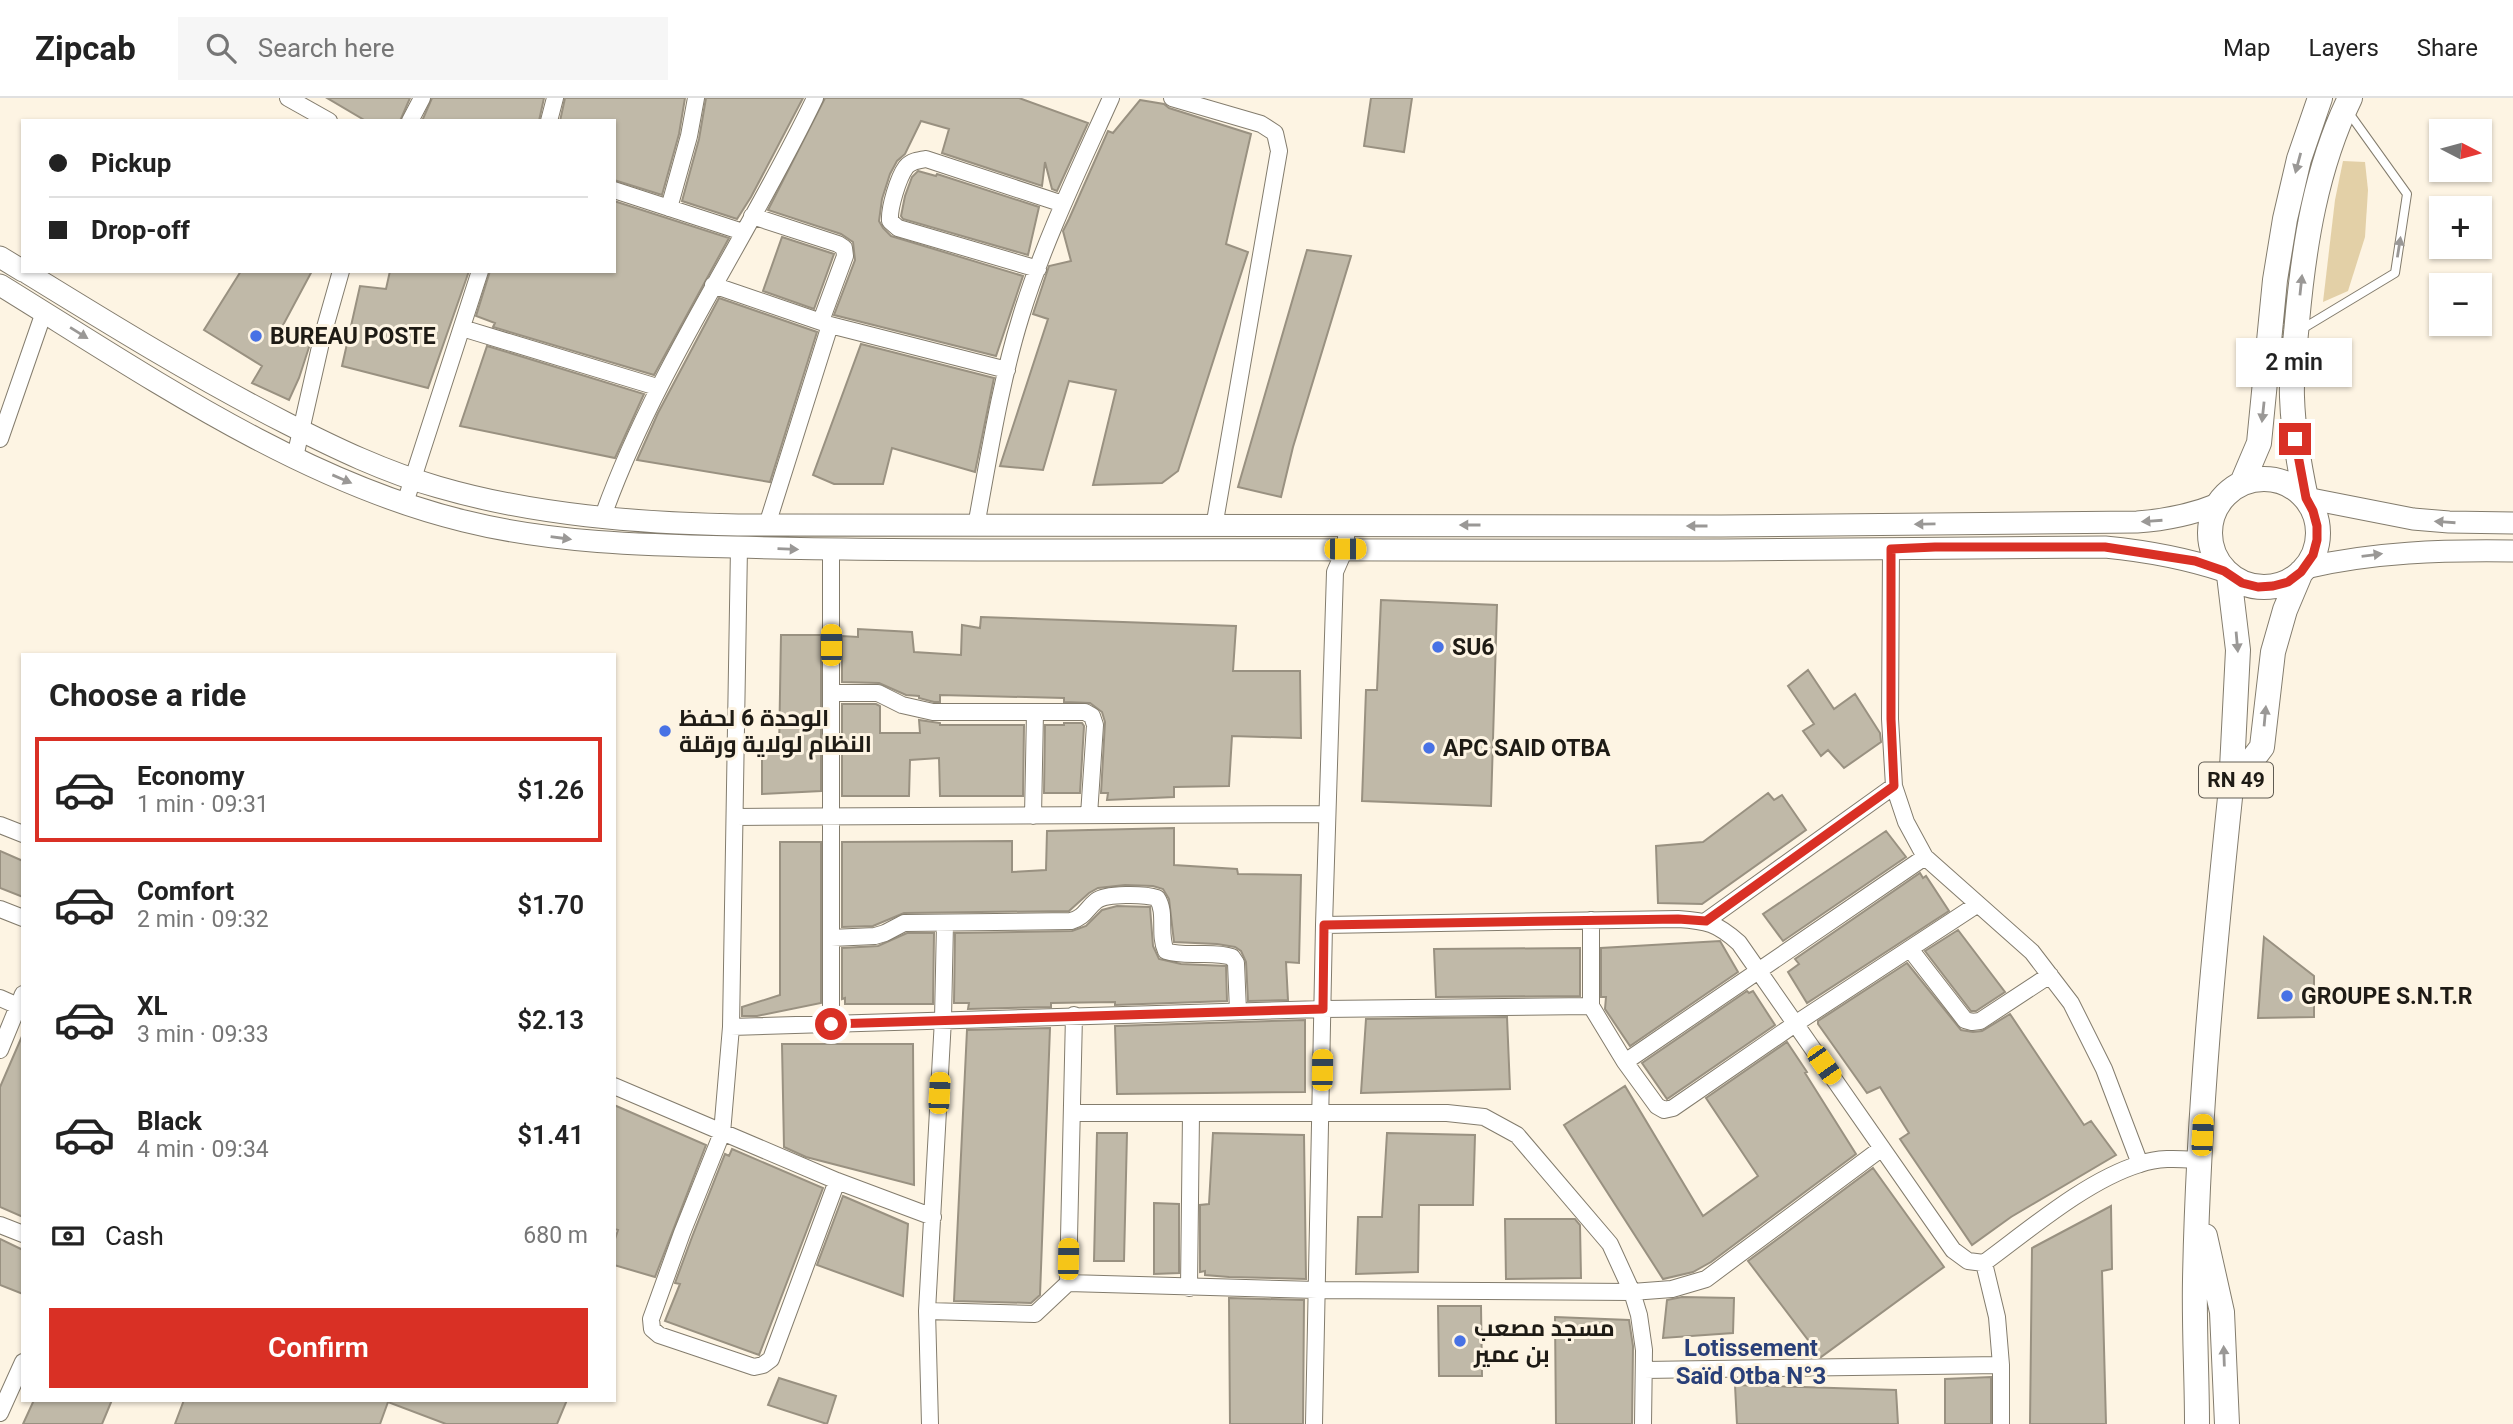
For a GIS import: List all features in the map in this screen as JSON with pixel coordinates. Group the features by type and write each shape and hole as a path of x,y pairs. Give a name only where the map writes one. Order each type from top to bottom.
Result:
{"highway":[{"path":"2242,483 2259,443 2275,280 2286,219 2299,159 2320,98"},
{"path":"2306,498 2295,489 2270,479 2242,483 2228,492 2218,504 2211,520 2210,538 2215,556 2227,573 2242,583 2266,587 2288,582 2303,570 2313,555 2317,540 2315,518 2306,498 2296,444 2292,394 2296,332 2309,223 2323,168 2347,103"},
{"name":"RN 49","path":"2231,788 2262,747 2273,652 2285,610 2303,570"},
{"name":"RN 49","path":"2197,1424 2194,1283 2197,1202 2210,986 2231,788 2238,650 2227,573"},
{"name":"RN 49","path":"2197,1202 2222,1312 2227,1424"}],"main road":[{"path":"0,257 21,270"},
{"path":"26,273 148,347 301,431 347,453 437,487 499,501 603,516 692,524 767,525 1721,526 2137,522 2175,518 2218,504"},
{"path":"0,285 177,393 295,457 338,477 460,521 566,539 636,545 831,551 2105,547 2176,557 2227,573"},
{"path":"2306,498 2413,519 2513,523"},
{"path":"2303,570 2344,559 2394,553 2513,551"}],"street":[{"path":"288,98 325,119"},
{"path":"411,119 422,98"},
{"path":"550,119 555,98"},
{"path":"669,208 689,136 696,98"},
{"path":"603,516 621,466 657,387 815,98"},
{"path":"976,526 997,412 1021,316 1063,204 1111,98"},
{"path":"1172,98 1261,124 1275,133 1279,151 1214,527"},
{"path":"1038,269 898,228 890,221 889,210 907,166 916,160 926,159 1063,204"},
{"path":"616,191 743,232"},
{"path":"752,216 838,244 844,248 845,256 767,525"},
{"path":"295,457 322,338 340,273"},
{"path":"405,503 479,273"},
{"path":"713,285 826,323 1007,370"},
{"path":"0,439 44,312"},
{"path":"462,328 657,387"},
{"path":"1314,1424 1324,925 1336,526"},
{"path":"739,547 731,1027 722,1133 651,1319 652,1329 659,1335 754,1367 771,1359 837,1181"},
{"path":"1891,549 1891,719 1894,786 1906,822 1925,857 2032,952 2071,1003 2105,1069 2140,1164"},
{"path":"831,551 831,1024"},
{"path":"831,693 877,693 902,705 933,712 1085,712 1092,716 1096,725 1089,815"},
{"path":"1033,816 1035,712"},
{"path":"1706,921 1894,786"},
{"path":"734,817 1327,814"},
{"path":"0,825 21,833"},
{"path":"1625,1062 1925,857"},
{"path":"831,938 875,936 904,923 1071,920 1081,918 1103,897 1147,895 1157,898 1161,904 1162,942 1166,951 1223,954 1232,957 1236,962 1238,1011"},
{"path":"1591,920 1591,1006 1625,1062 1657,1106 1664,1110 1673,1108 1978,904"},
{"path":"0,909 21,917"},
{"path":"1324,925 1678,919 1706,921 1722,928 1739,943 1954,1250 1968,1261 1984,1263 2105,1179 2140,1164 2161,1159 2200,1160"},
{"path":"930,1424 927,1311 943,1019 945,923"},
{"path":"1910,948 1965,1020 1972,1022 1980,1021 2050,975"},
{"path":"0,998 20,1000 0,1050"},
{"path":"731,1027 1238,1011 1591,1006"},
{"path":"927,1311 1035,1314 1068,1283 1074,1016"},
{"path":"616,1087 837,1181 933,1217"},
{"path":"1072,1113 1447,1113 1484,1117 1517,1135 1610,1244 1632,1292 1639,1315 1644,1370 1643,1424"},
{"path":"1189,1288 1191,1113"},
{"path":"1068,1283 1317,1290 1632,1292 1672,1289 1706,1279 1882,1148"},
{"path":"0,1225 21,1233"},
{"path":"1984,1263 1997,1317 2001,1424"},
{"path":"1644,1370 2000,1365"},
{"path":"0,1413 21,1366"}],"lane":[{"path":"2296,332 2395,273 2407,194 2347,103"}],"shaded area":[{"path":"2343,161 2365,162 2368,190 2365,237 2348,291 2323,302 2335,200"}],"building":[{"path":"327,98 410,98 401,119 363,119"},
{"path":"432,98 544,98 539,119 423,119"},
{"path":"565,98 685,98 679,134 662,195 616,181 616,119 560,119"},
{"path":"706,98 803,98 737,219 682,201 699,139"},
{"path":"825,98 1019,98 1088,123 1057,191 1052,189 1045,162 1042,186 942,153 949,129 921,121 905,154 897,161 890,174 879,221 891,236 1023,276 996,356 834,315 855,260 853,242 841,234 768,210"},
{"path":"1371,98 1412,98 1404,152 1364,146"},
{"path":"1140,100 1164,104 1169,108 1251,134 1226,244 1248,252 1178,471 1162,483 1093,485 1116,390 1069,381 1043,470 1000,466 1048,319 1033,314 1049,266 1071,261 1063,231 1108,131 1113,133"},
{"path":"918,171 936,176 937,174 1039,207 1028,255 903,219 901,216 905,196 912,177"},
{"path":"616,202 729,238 654,375 493,327 495,323 476,316 489,273 616,273"},
{"path":"782,237 834,254 814,309 763,291"},
{"path":"1307,250 1351,256 1293,447 1281,497 1238,487"},
{"name":"BUREAU POSTE","path":"240,273 311,273 282,327 311,341 289,400 252,383 262,366 204,330"},
{"path":"390,273 468,273 428,388 342,366 360,286 386,289"},
{"path":"719,298 817,332 770,482 637,460 658,413"},
{"path":"861,344 994,378 975,472 892,448 883,484 834,484 813,475"},
{"path":"487,346 644,394 615,458 460,426"},
{"path":"1381,600 1497,605 1491,806 1362,801 1366,690 1377,690"},
{"path":"981,617 1236,626 1233,671 1300,671 1301,738 1232,736 1229,786 1174,787 1174,797 1107,800 1108,793 1101,793 1105,722 1102,712 1090,703 1064,702 1064,698 940,695 940,702 934,702 919,696 906,695 879,683 842,682 842,636 858,637 858,629 912,632 914,652 961,655 962,625 980,628"},
{"path":"781,635 821,635 821,791 762,794 762,755 779,751"},
{"path":"1808,670 1834,709 1855,694 1880,733 1881,742 1844,768 1828,750 1821,756 1803,731 1814,724 1788,686"},
{"path":"842,704 880,706 880,733 920,733 919,720 940,725 1024,725 1023,796 940,796 939,758 910,760 909,796 842,796"},
{"path":"1082,723 1084,726 1080,793 1044,793 1045,725"},
{"path":"1768,793 1774,800 1782,795 1806,830 1702,904 1658,903 1656,846 1703,842"},
{"path":"1174,828 1174,865 1237,869 1238,874 1301,875 1299,963 1286,962 1288,1000 1248,1001 1246,962 1241,951 1235,947 1174,942 1169,899 1163,889 1153,886 1098,888 1069,911 904,913 873,926 842,927 842,842 1012,841 1012,872 1046,870 1047,831"},
{"path":"1886,831 1906,857 1783,941 1763,914"},
{"path":"780,842 821,842 821,1003 757,1016 742,1016 742,1007 780,995"},
{"path":"0,851 21,860 21,896 0,888"},
{"path":"1920,873 1923,878 1926,876 1949,911 1807,1003 1788,972 1799,964 1795,959"},
{"path":"1117,906 1150,907 1153,946 1159,959 1181,964 1226,966 1227,1001 1115,1005 1115,1002 1051,1003 1051,1007 968,1009 969,1003 954,1003 955,933 1072,931 1086,926 1102,910"},
{"path":"1958,930 2005,992 1976,1011 1971,1011 1925,951"},
{"path":"907,933 934,933 933,1004 845,1004 845,998 842,999 842,948 878,946"},
{"name":"GROUPE S.N.T.R","path":"2264,937 2314,976 2314,1017 2258,1018"},
{"path":"1720,941 1738,972 1630,1046 1605,1009 1606,997 1601,997 1601,948"},
{"path":"1580,948 1580,996 1436,997 1434,949"},
{"path":"1907,963 1961,1030 1982,1031 2010,1014 2084,1125 2091,1121 2116,1155 2011,1217 1972,1245 1900,1139 1909,1133 1880,1087 1867,1093 1818,1024 1818,1021"},
{"path":"1747,991 1753,991 1775,1025 1667,1099 1642,1063"},
{"path":"1507,1017 1510,1089 1361,1093 1366,1019"},
{"path":"1305,1020 1305,1092 1117,1094 1115,1026"},
{"path":"1050,1028 1040,1295 1031,1303 954,1301 967,1030"},
{"path":"21,1039 21,1216 0,1207 0,1087"},
{"path":"1787,1042 1856,1154 1711,1262 1693,1272 1663,1279 1564,1125 1625,1086 1703,1216 1758,1176 1706,1098"},
{"path":"782,1044 913,1044 914,1185 806,1157 784,1147"},
{"path":"616,1106 706,1145 655,1277 616,1266"},
{"path":"1097,1133 1127,1133 1124,1261 1094,1261"},
{"path":"1213,1133 1304,1135 1306,1279 1229,1277 1205,1275 1205,1271 1200,1272 1200,1205 1209,1204"},
{"path":"1387,1133 1475,1135 1473,1205 1419,1205 1418,1272 1356,1274 1358,1217 1382,1217"},
{"path":"732,1149 823,1188 759,1355 665,1321 680,1284 675,1283 692,1237 725,1154 729,1156"},
{"path":"1873,1168 1944,1267 1821,1357 1748,1261"},
{"path":"843,1196 908,1224 903,1296 817,1265"},
{"path":"1154,1203 1179,1204 1179,1273 1154,1274"},
{"path":"2111,1206 2112,1269 2102,1271 2106,1424 2030,1424 2032,1248"},
{"path":"1505,1219 1575,1219 1580,1225 1581,1278 1506,1279"},
{"path":"0,1239 21,1249 21,1293 0,1285"},
{"path":"1682,1297 1734,1298 1733,1333 1663,1338 1667,1300"},
{"path":"1229,1298 1304,1300 1303,1424 1230,1424"},
{"name":"مسجد مصعب بن عمير","path":"1438,1306 1481,1306 1482,1376 1439,1376"},
{"path":"1555,1317 1629,1320 1633,1346 1632,1424 1556,1424"},
{"path":"1991,1377 1991,1424 1945,1424 1945,1379"},
{"path":"779,1378 836,1396 827,1424 768,1405"},
{"path":"1735,1385 1896,1390 1898,1424 1737,1424"},
{"path":"33,1402 111,1402 102,1424 23,1424"},
{"path":"183,1402 388,1402 380,1424 175,1424"},
{"path":"388,1402 566,1402 557,1424 446,1424"}],"place":[{"name":"BUREAU POSTE","path":"256,336"},
{"name":"SU6","path":"1438,647"},
{"name":"الوحدة 6 لحفظ النظام لولاية ورقلة","path":"665,731"},
{"name":"APC SAID OTBA","path":"1429,748"},
{"name":"GROUPE S.N.T.R","path":"2287,996"},
{"name":"مسجد مصعب بن عمير","path":"1460,1341"}],"district":[{"name":"Lotissement Saïd Otba N°3","path":"1751,1362"}],"route":[{"path":"831,1024 1323,1009 1324,925 1678,919 1706,921 1894,786 1891,719 1891,549 2105,547 2195,561 2224,571 2242,583 2258,587 2288,582 2305,568 2313,555 2317,540 2317,526 2306,498 2295,439"}]}
